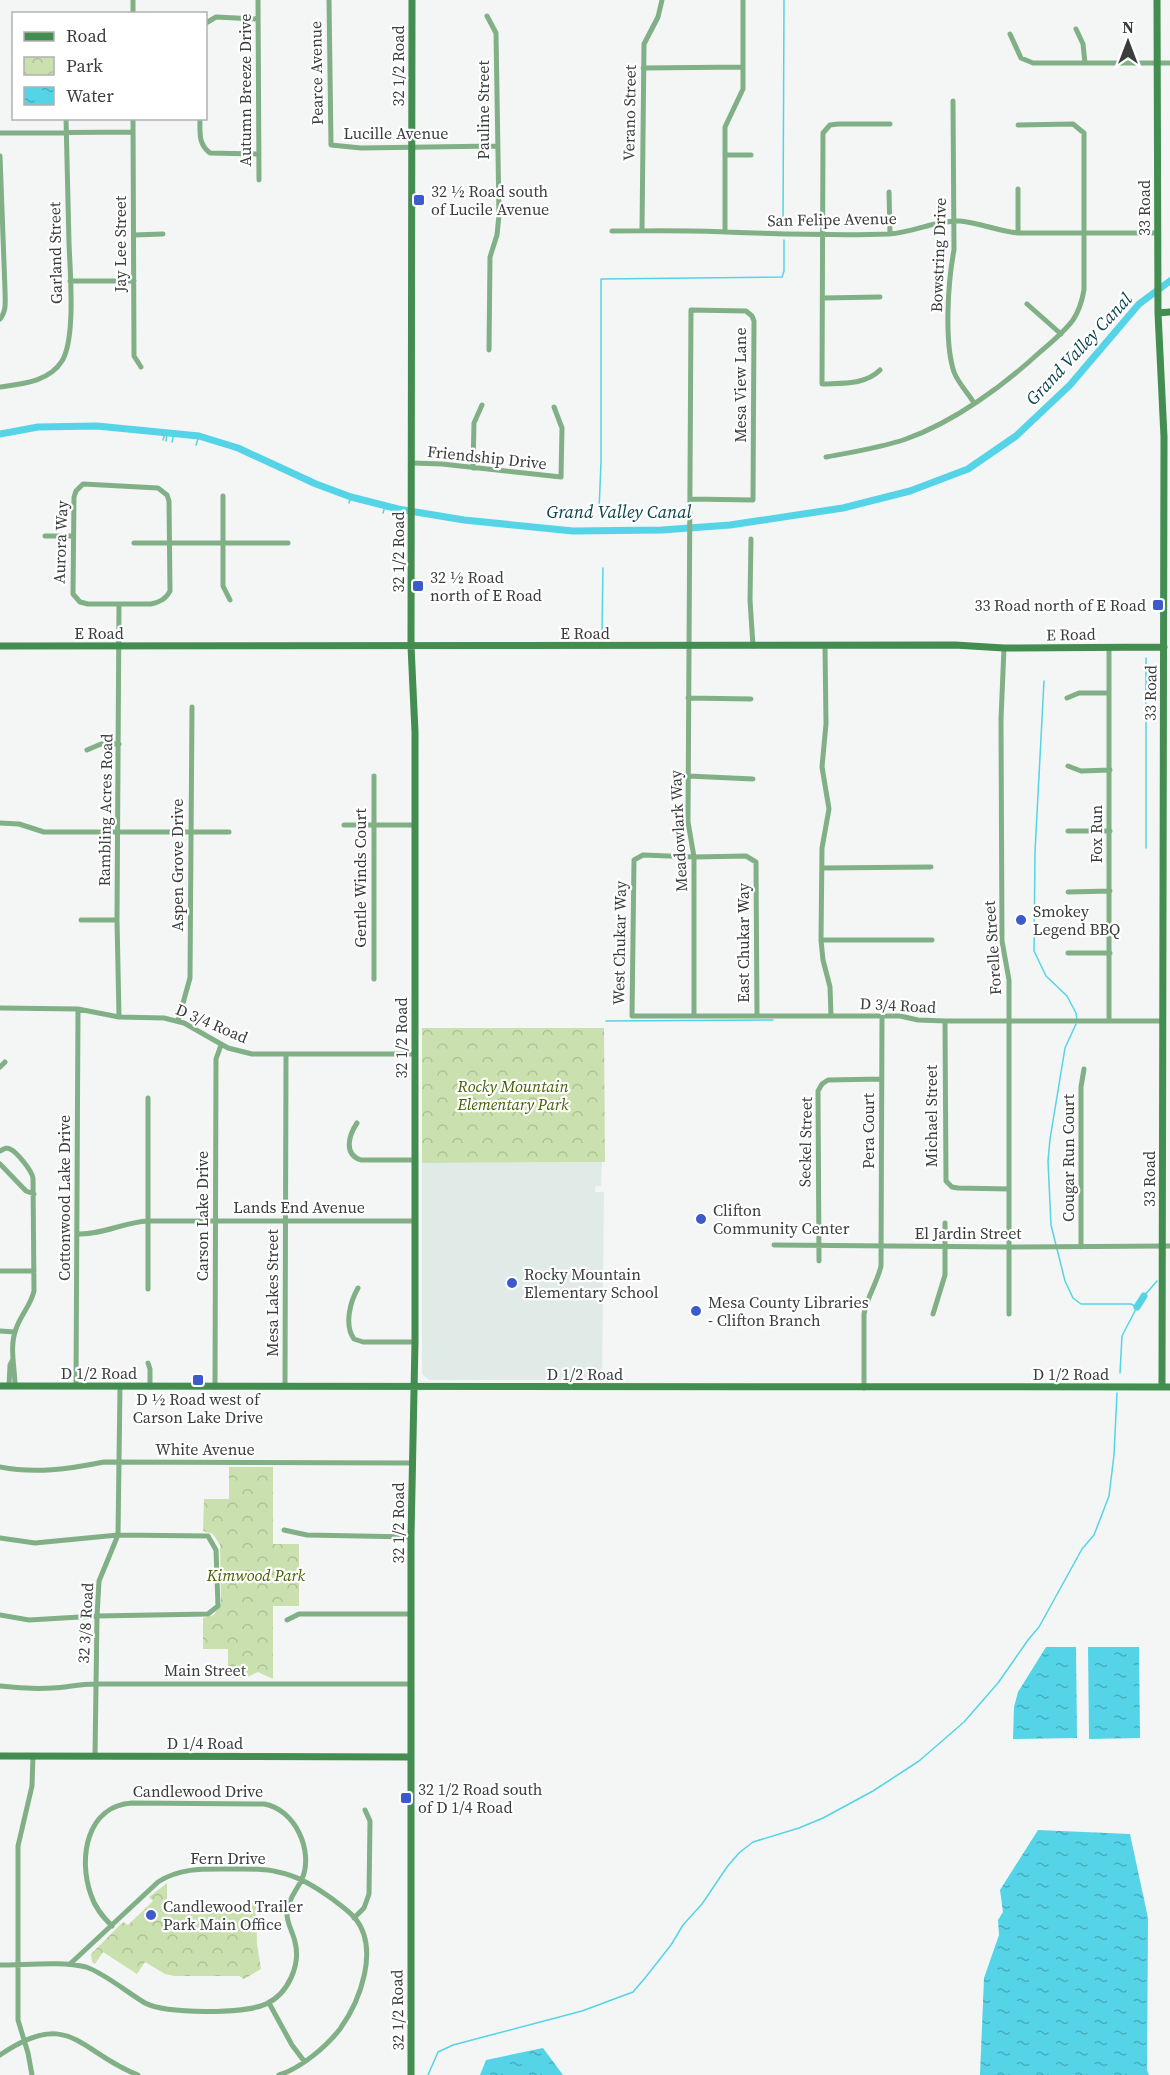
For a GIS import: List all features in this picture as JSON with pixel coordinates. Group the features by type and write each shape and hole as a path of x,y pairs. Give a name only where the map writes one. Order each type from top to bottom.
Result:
{"street":[{"name":"Autumn Breeze Drive","path":"258,0 259,180"},
{"name":"Pearce Avenue","path":"329,0 331,146"},
{"name":"32 1/2 Road","path":"411,2075 411,1537 415,1342 415,732 411,646 412,0"},
{"name":"Verano Street","path":"642,231 644,44 658,17 662,0"},
{"path":"725,232 725,127 743,89 743,0"},
{"name":"33 Road","path":"1157,0 1158,313 1167,437 1167,647 1162,777 1166,1387"},
{"name":"Pauline Street","path":"487,16 496,33 496,147 499,215 497,235 490,257 489,350"},
{"path":"207,22 216,17 258,19"},
{"path":"1076,29 1083,44 1085,63"},
{"path":"1010,34 1021,58 1033,63 1170,63"},
{"path":"643,68 743,67"},
{"name":"Bowstring Drive","path":"953,101 954,250 951,266 949,351 955,374 974,403"},
{"name":"Garland Street","path":"0,387 38,380 54,370 62,361 67,349 70,281 66,120"},
{"name":"Jay Lee Street","path":"134,120 134,356 141,367"},
{"path":"200,120 200,142 210,153 259,154"},
{"path":"880,370 872,378 848,383 822,384 823,133 826,128 838,123 890,124"},
{"path":"826,458 879,448 937,425 1014,376 1061,334 1074,319 1084,290 1084,133 1073,124 1018,125"},
{"path":"0,133 134,132"},
{"name":"Lucille Avenue","path":"331,146 361,148 496,147"},
{"path":"725,155 751,155"},
{"path":"0,156 5,290 3,315 0,319"},
{"path":"1018,189 1018,233"},
{"path":"889,192 890,234"},
{"name":"San Felipe Avenue","path":"612,231 890,234 954,221 976,223 1001,231 1018,233 1158,233"},
{"path":"134,235 163,234"},
{"path":"70,281 134,281"},
{"path":"823,298 880,297"},
{"path":"1027,304 1061,334"},
{"name":"Mesa View Lane","path":"689,539 691,310 746,311 754,321 753,500 690,499"},
{"path":"1158,313 1170,312"},
{"path":"473,468 474,423 482,405"},
{"name":"Friendship Drive","path":"411,463 442,464 561,477 562,428 554,407"},
{"name":"Aurora Way","path":"118,604 88,604 76,598 71,589 76,490 88,484 158,488 167,495 169,501 169,543"},
{"path":"223,496 223,586 230,600"},
{"path":"45,536 73,536"},
{"name":"Meadowlark Way","path":"689,539 688,822 694,857 694,1015"},
{"path":"751,539 750,600 753,646"},
{"path":"134,543 288,543"},
{"path":"118,604 151,604 165,598 170,591 169,543"},
{"name":"Rambling Acres Road","path":"118,604 119,1017"},
{"name":"E Road","path":"0,645 1167,647"},
{"path":"825,646 826,724 822,767 829,809 822,848 821,940 830,987 831,1016"},
{"name":"Fox Run","path":"1109,647 1109,1021"},
{"name":"Forelle Street","path":"1004,648 1001,719 1002,941 1009,980 1009,1314"},
{"path":"1067,698 1079,693 1109,693"},
{"path":"688,698 751,699"},
{"name":"Aspen Grove Drive","path":"178,1021 190,978 192,707"},
{"path":"87,750 101,744 119,744"},
{"path":"1068,765 1081,771 1110,770"},
{"name":"Gentle Winds Court","path":"374,776 374,979"},
{"path":"688,776 753,779"},
{"path":"1162,777 1170,777"},
{"path":"0,823 19,824 44,832 229,832"},
{"path":"344,825 414,825"},
{"path":"1068,831 1110,831"},
{"name":"West Chukar Way","path":"632,1016 634,860 643,855 694,857"},
{"name":"East Chukar Way","path":"694,857 746,856 756,862 757,1015"},
{"path":"822,868 931,867"},
{"path":"1068,892 1110,891"},
{"path":"81,920 117,920"},
{"path":"821,940 932,940"},
{"path":"1068,953 1110,953"},
{"name":"D 3/4 Road","path":"0,1008 78,1009 119,1017 155,1017 178,1021 221,1045 244,1053 415,1054"},
{"name":"Cottonwood Lake Drive","path":"76,1386 78,1009"},
{"name":"D 3/4 Road","path":"632,1016 882,1016 945,1021 1163,1021"},
{"name":"Pera Court","path":"864,1388 864,1314 866,1302 881,1266 882,1016"},
{"name":"Michael Street","path":"945,1021 946,1181 952,1187 958,1188 1009,1189"},
{"name":"Carson Lake Drive","path":"215,1387 216,1059 221,1045"},
{"name":"Mesa Lakes Street","path":"285,1388 286,1055"},
{"path":"0,1067 5,1062"},
{"name":"Cougar Run Court","path":"1082,1247 1081,1087 1084,1069"},
{"name":"Seckel Street","path":"819,1261 818,1091 828,1080 882,1079"},
{"path":"148,1098 148,1289"},
{"path":"357,1123 350,1135 350,1150 356,1158 415,1160"},
{"path":"0,1151 11,1150 31,1171 34,1194 33,1295 15,1332 13,1359 10,1365 12,1386"},
{"path":"0,1164 26,1191 34,1194"},
{"name":"Lands End Avenue","path":"78,1234 94,1233 122,1224 148,1221 415,1221"},
{"path":"933,1314 943,1285 945,1222"},
{"name":"El Jardin Street","path":"774,1245 1166,1246"},
{"path":"0,1271 34,1271"},
{"path":"358,1288 350,1302 350,1330 354,1339 363,1342 415,1342"},
{"path":"0,1331 15,1332"},
{"path":"148,1364 150,1387"},
{"name":"D 1/2 Road","path":"0,1386 1166,1387"},
{"name":"32 3/8 Road","path":"95,1756 99,1581 118,1535 120,1387"},
{"name":"White Avenue","path":"0,1467 43,1471 71,1469 104,1462 412,1463"},
{"path":"284,1530 307,1535 411,1537"},
{"path":"0,1538 34,1543 118,1535 207,1536 216,1550 218,1606 208,1614 28,1620 0,1616"},
{"path":"287,1620 300,1614 411,1614"},
{"name":"Main Street","path":"0,1686 54,1688 95,1684 411,1684"},
{"name":"D 1/4 Road","path":"0,1756 410,1756"},
{"path":"32,2075 18,2020 18,1846 32,1786 33,1756"},
{"name":"Candlewood Drive","path":"112,1926 99,1911 90,1895 87,1876 87,1844 97,1820 106,1812 122,1804 259,1803 272,1805 292,1820 302,1843 306,1861 301,1880 290,1899 287,1911 287,1920 296,1947 296,1966 286,1986 269,2003"},
{"path":"354,1918 364,1908 369,1894 370,1821 365,1810"},
{"name":"Fern Drive","path":"70,1964 158,1882 181,1872 198,1869 259,1869 275,1871 316,1887 354,1918 362,1931 366,1947 365,1962 358,1994 346,2019 335,2034 294,2069 279,2075"},
{"path":"0,1965 70,1964 89,1968 146,2003 163,2009 241,2010 269,2003 292,2045 304,2061"},
{"path":"0,2055 14,2046 47,2034 69,2036 84,2042 124,2069 138,2075"}],"shaded area":[{"name":"Rocky Mountain Elementary School","path":"602,1162 601,1186 596,1186 595,1192 604,1192 602,1380 429,1380 422,1374 422,1163"}],"green space":[{"name":"Rocky Mountain Elementary Park","path":"422,1028 604,1028 605,1162 422,1163"},
{"name":"Kimwood Park","path":"229,1467 273,1467 273,1544 299,1544 299,1606 273,1606 273,1679 258,1672 245,1678 228,1678 228,1649 203,1649 203,1618 214,1615 221,1603 220,1545 213,1534 203,1531 204,1499 229,1499"},
{"path":"167,1883 167,1910 178,1910 185,1904 256,1903 257,1944 261,1969 244,1979 239,1976 174,1976 165,1974 145,1962 137,1974 103,1952 95,1964 92,1962 91,1954 123,1922 128,1925 153,1901 149,1897"}],"water":[{"path":"1046,1647 1076,1647 1077,1738 1013,1739 1014,1707 1018,1692"},
{"path":"1088,1647 1139,1647 1140,1738 1089,1739"},
{"path":"1038,1830 1130,1834 1148,1918 1147,2070 1149,2075 980,2075 984,1978 999,1935 998,1920 1003,1912 1000,1890"},
{"path":"543,2048 563,2075 480,2075 486,2060"}],"waterway":[{"path":"783,224 784,0"},
{"path":"599,511 601,279 782,277 784,240"},
{"name":"Grand Valley Canal","path":"0,434 38,427 97,426 199,436 238,448 316,484 351,497 398,509 464,520 573,531 662,530 730,525 843,508 910,491 968,469 1016,436 1070,385 1139,304 1170,281"},
{"name":"Grand Valley Canal","path":"163,440 165,433"},
{"path":"166,441 167,433"},
{"path":"172,442 174,434"},
{"path":"196,445 199,436"},
{"name":"Grand Valley Canal","path":"349,503 351,497"},
{"name":"Grand Valley Canal","path":"383,513 385,506"},
{"path":"602,631 603,568"},
{"path":"1146,658 1146,848"},
{"path":"1044,681 1035,852 1034,951 1046,976 1067,996 1077,1020"},
{"path":"606,1021 773,1020"},
{"path":"1076,1024 1065,1048 1050,1139 1048,1161 1051,1225 1065,1281 1073,1298 1081,1304 1131,1304 1137,1307 1122,1336 1120,1373"},
{"path":"1144,1296 1157,1281"},
{"path":"1137,1307 1144,1296"},
{"path":"428,2075 438,2052 453,2045 582,2011 633,1992 739,1853 753,1842 823,1818 873,1791 919,1761 964,1722 998,1683 1039,1627 1082,1549 1094,1535 1109,1496 1114,1455 1117,1393"}],"place":[{"name":"32 ½ Road south of Lucile Avenue","path":"419,200"},
{"name":"32 ½ Road north of E Road","path":"418,586"},
{"name":"33 Road north of E Road","path":"1158,605"},
{"name":"Smokey Legend BBQ","path":"1021,920"},
{"name":"Clifton Community Center","path":"701,1219"},
{"name":"Rocky Mountain Elementary School","path":"512,1283"},
{"name":"Mesa County Libraries - Clifton Branch","path":"696,1311"},
{"name":"D ½ Road west of Carson Lake Drive","path":"198,1380"},
{"name":"32 1/2 Road south of D 1/4 Road","path":"406,1798"},
{"name":"Candlewood Trailer Park Main Office","path":"151,1915"}]}
